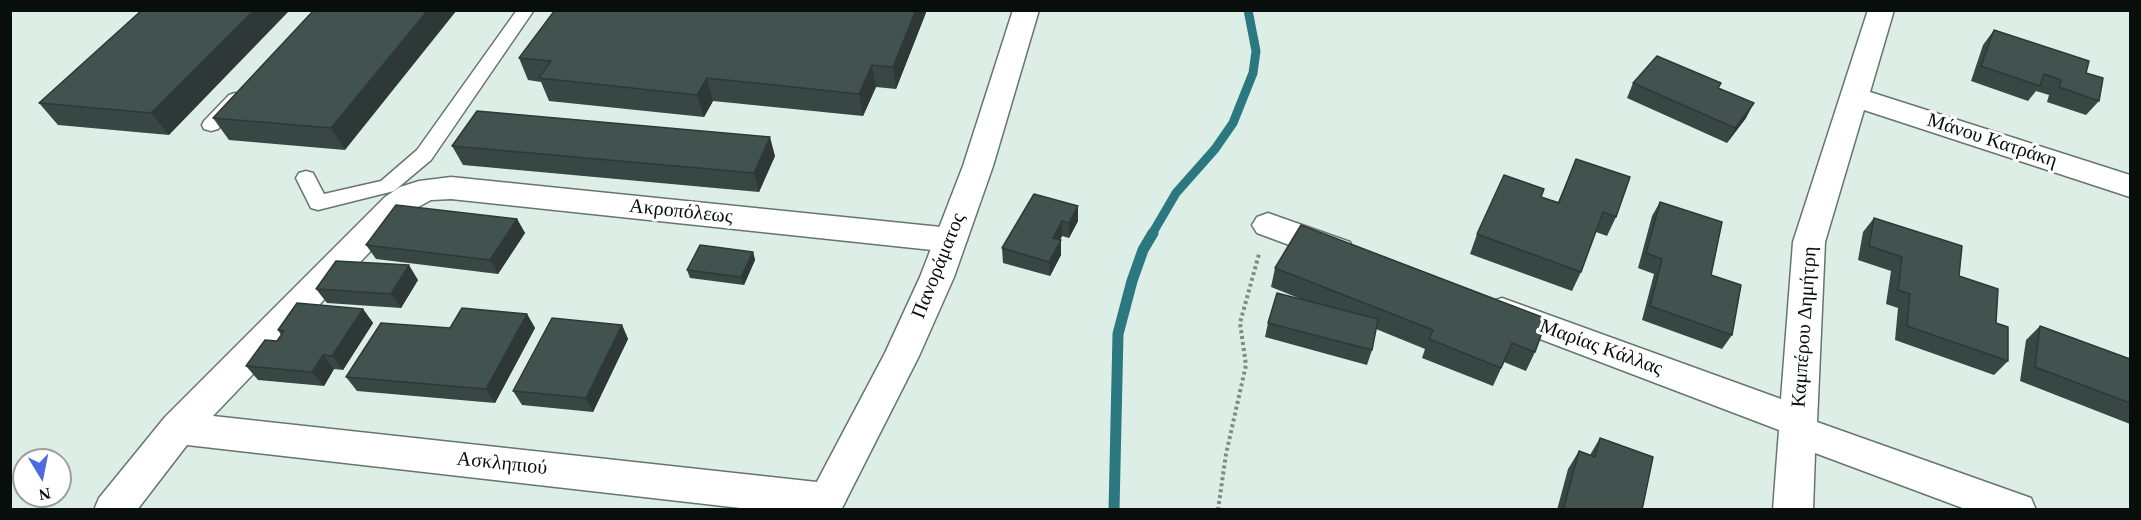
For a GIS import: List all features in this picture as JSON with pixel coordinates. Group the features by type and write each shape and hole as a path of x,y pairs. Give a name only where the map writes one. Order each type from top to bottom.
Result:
{"street":[{"name":"Πανοράματος","path":"824,505 901,356 951,240 993,123 1026,10"},
{"name":"Καμπέρου Δημήτρη","path":"1793,510 1809,242 1881,10"},
{"name":"Μάνου Κατράκη","path":"1854,97 2130,186"},
{"name":"Ακροπόλεως","path":"178,428 396,206 411,195 430,189 452,188 951,240"},
{"path":"1268,225 1367,262"},
{"name":"Μαρίας Κάλλας","path":"1478,302 2018,510"},
{"name":"Ασκληπιού","path":"178,428 824,505"},
{"path":"113,510 178,428"}],"lane":[{"path":"306,178 318,203 387,186 424,155 526,10"},
{"path":"210,125 248,84"}],"path":[{"path":"1218,510 1226,454 1246,365 1240,324 1261,247 1274,232 1268,225"}],"building":[{"path":"142,10 254,10 151,113 39,103"},
{"path":"314,10 428,10 331,128 213,118"},
{"path":"555,10 916,10 893,67 872,65 859,94 707,78 697,95 539,78 551,61 519,58"},
{"path":"1994,30 2089,61 2086,73 2103,78 2099,101 2059,87 2061,80 2044,74 2040,86 1981,66"},
{"path":"1657,56 1721,83 1718,88 1754,103 1735,128 1633,83"},
{"path":"477,111 770,137 754,173 452,146"},
{"path":"1576,159 1630,177 1616,217 1603,212 1581,272 1477,234 1504,175 1544,189 1541,197 1559,203"},
{"path":"1034,194 1078,206 1069,223 1062,221 1053,238 1061,240 1049,262 1002,248"},
{"path":"1660,202 1722,222 1711,275 1741,285 1732,335 1650,306 1662,259 1646,253"},
{"path":"396,205 517,219 490,260 366,245"},
{"path":"1874,218 1962,246 1959,276 1998,289 1996,323 2008,327 2008,361 1907,326 1910,294 1898,290 1902,257 1869,246"},
{"path":"1301,225 1547,319 1535,352 1512,343 1501,368 1429,339 1433,330 1275,268"},
{"path":"700,245 753,252 741,277 687,270"},
{"path":"336,261 409,265 391,294 316,289"},
{"path":"1277,293 1378,319 1372,350 1268,323"},
{"path":"297,303 363,309 332,356 323,355 312,372 246,366 265,340 277,341 284,331 278,330"},
{"path":"462,308 527,314 486,389 346,377 381,323 450,328"},
{"path":"552,318 622,325 586,398 513,391"},
{"path":"2040,326 2130,359 2130,403 2035,367"},
{"path":"1600,438 1653,457 1642,510 1563,510 1579,451 1595,457"}],"waterway":[{"path":"1152,234 1176,193 1215,149 1233,123 1253,73 1256,51 1248,10"},
{"path":"1114,510 1118,334 1132,281 1143,250 1153,233"}]}
